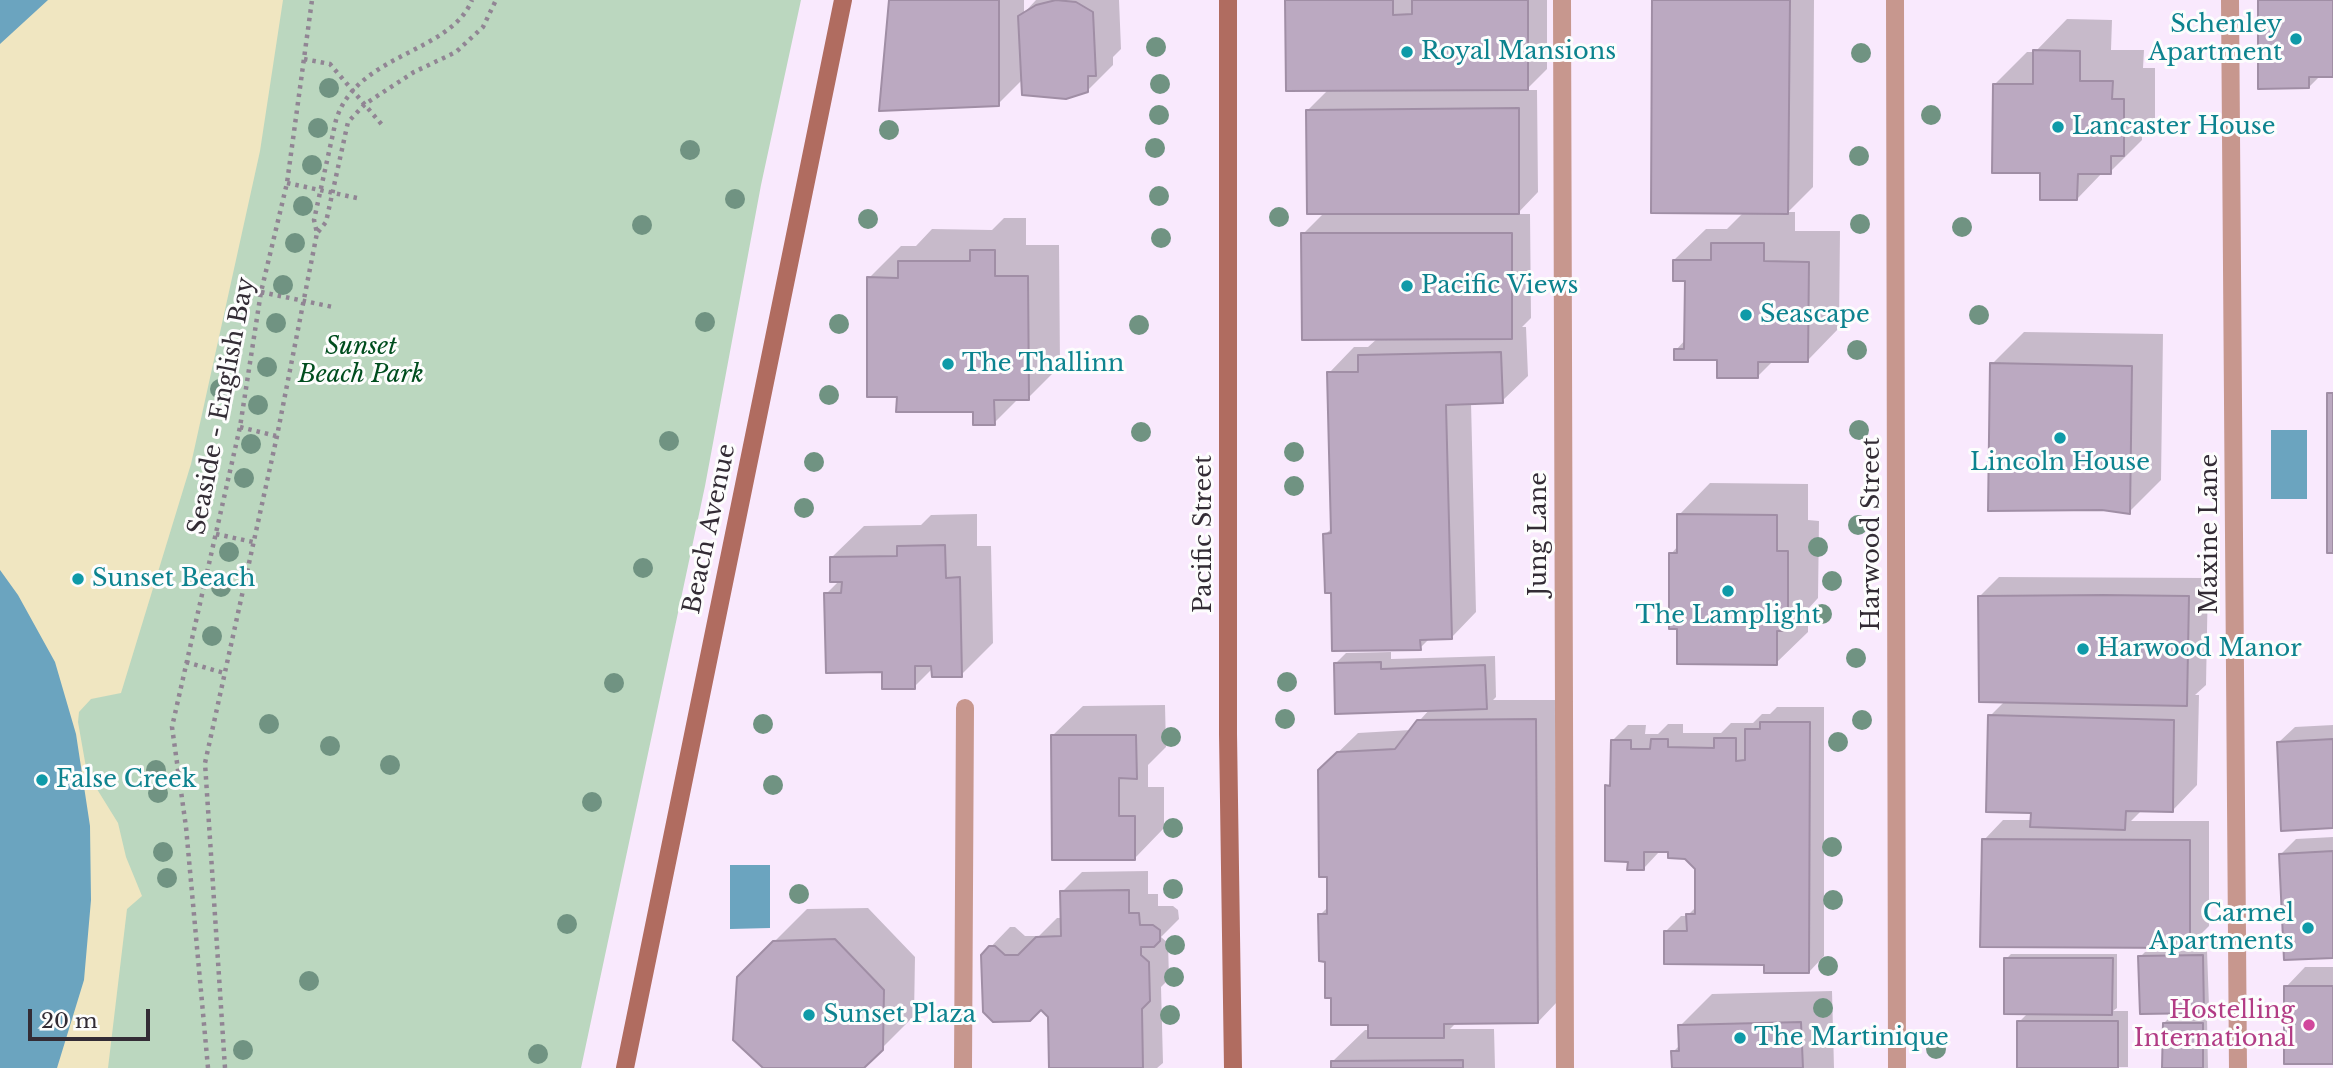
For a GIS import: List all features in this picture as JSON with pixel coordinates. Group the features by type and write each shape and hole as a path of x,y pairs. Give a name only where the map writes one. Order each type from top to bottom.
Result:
{"street":[{"name":"Beach Avenue","path":"625,1068 843,0"},
{"name":"Pacific Street","path":"1228,0 1228,734 1233,1068"},
{"name":"Jung Lane","path":"1562,0 1565,1068"},
{"name":"Harwood Street","path":"1895,0 1897,1068"},
{"name":"Maxine Lane","path":"2230,0 2238,1068"},
{"path":"964,1068 965,708"}],"path":[{"name":"Seaside - English Bay","path":"208,1068 186,827 172,727 240,427 261,292 287,183 312,0"},
{"path":"225,1068 205,763 304,300 317,233 314,220 335,120 340,105 351,89 400,55 443,33 468,11 472,0"},
{"path":"317,233 326,222 348,122 365,104 414,72 456,52 483,27 496,0"},
{"path":"304,59 330,64 383,126"},
{"path":"287,183 357,198"},
{"path":"261,292 333,307"},
{"path":"240,427 276,436"},
{"path":"216,534 253,542"},
{"path":"186,662 225,673"}],"green space":[{"name":"Sunset Beach Park","path":"48,0 801,0 761,185 705,486 581,1068 57,1068 76,734 0,44"}],"sand":[{"name":"Sunset Beach","path":"0,0 283,0 260,151 191,464 121,693 91,699 79,712 78,722 87,773 118,823 126,857 142,896 127,909 108,1068 0,1068"}],"water":[{"path":"0,0 48,0 0,44"},
{"path":"2271,430 2307,430 2307,499 2271,499"},
{"name":"False Creek","path":"0,570 18,595 55,662 76,734 90,826 91,900 84,980 57,1068 0,1068"},
{"path":"730,865 770,865 770,928 730,929"}],"building":[{"path":"889,0 999,0 999,106 879,111"},
{"path":"1056,0 1076,2 1093,12 1096,76 1088,76 1088,92 1066,99 1022,95 1018,16 1036,5"},
{"name":"Royal Mansions","path":"1285,0 1393,0 1393,15 1412,14 1412,0 1528,0 1528,90 1286,91"},
{"path":"1652,0 1790,0 1788,214 1651,213"},
{"name":"Schenley Apartment","path":"2258,0 2333,0 2333,77 2309,77 2309,88 2258,89"},
{"name":"Lancaster House","path":"2033,50 2080,51 2080,81 2113,81 2112,99 2124,99 2124,156 2111,156 2111,174 2078,174 2077,200 2040,200 2040,173 1992,173 1993,84 2033,84"},
{"path":"1519,108 1519,214 1307,214 1306,110"},
{"name":"Pacific Views","path":"1301,233 1512,233 1512,339 1302,340"},
{"name":"Seascape","path":"1711,243 1764,243 1764,261 1809,262 1808,362 1758,362 1758,378 1717,378 1717,360 1674,360 1674,349 1684,349 1685,281 1673,281 1673,260 1711,260"},
{"name":"The Thallinn","path":"970,250 995,250 995,276 1028,276 1029,400 994,400 995,425 973,425 973,412 896,412 897,397 867,397 867,277 898,278 898,261 970,261"},
{"path":"1501,352 1503,403 1446,405 1452,639 1420,640 1421,650 1332,651 1331,593 1325,593 1323,534 1331,533 1327,372 1358,372 1358,355"},
{"name":"Lincoln House","path":"1990,363 2132,366 2130,514 2102,510 1988,511"},
{"path":"2327,393 2333,393 2333,553 2327,553"},
{"name":"The Lamplight","path":"1677,514 1777,515 1777,551 1788,551 1788,631 1777,631 1777,665 1677,664 1677,629 1669,629 1669,553 1677,553"},
{"path":"945,545 946,578 960,577 962,677 932,677 931,666 915,666 915,689 882,689 882,672 826,673 824,593 841,593 842,582 830,582 830,557 897,556 897,546"},
{"name":"Harwood Manor","path":"1978,596 2189,596 2187,706 1979,702"},
{"path":"1381,662 1381,669 1485,665 1487,709 1335,714 1334,663"},
{"path":"1988,715 2174,720 2173,812 2126,811 2125,830 2030,827 2031,813 1986,812"},
{"path":"1536,719 1538,1023 1444,1024 1444,1038 1368,1038 1368,1025 1331,1025 1331,998 1325,998 1325,962 1319,961 1318,914 1327,914 1327,877 1319,877 1318,770 1337,752 1395,749 1417,720"},
{"path":"1760,722 1810,722 1809,973 1764,973 1764,965 1664,964 1664,931 1687,931 1686,914 1695,914 1695,869 1685,859 1668,858 1668,852 1644,852 1644,870 1627,870 1628,862 1605,861 1605,785 1610,786 1611,740 1631,740 1631,749 1650,749 1651,739 1668,739 1668,747 1714,748 1714,738 1736,738 1736,761 1745,760 1745,729 1760,729"},
{"path":"1051,735 1136,735 1137,779 1119,778 1119,816 1135,816 1135,860 1052,860"},
{"path":"2333,739 2333,828 2281,831 2277,742"},
{"path":"1982,839 2190,840 2190,948 1980,947"},
{"name":"Carmel Apartments","path":"2333,851 2333,958 2284,960 2279,854"},
{"path":"1129,890 1129,913 1139,913 1140,925 1153,925 1160,930 1160,941 1154,947 1141,947 1141,955 1149,962 1150,1001 1142,1009 1143,1068 1049,1068 1048,1017 1041,1010 1030,1021 993,1022 983,1012 981,955 989,946 995,946 1005,955 1018,955 1036,937 1061,936 1060,891"},
{"name":"Sunset Plaza","path":"835,939 884,990 883,1050 864,1068 763,1068 733,1040 737,977 773,941"},
{"path":"2203,955 2204,1013 2140,1014 2138,956"},
{"path":"2004,958 2113,958 2112,1015 2004,1014"},
{"name":"Hostelling International","path":"2284,986 2333,986 2333,1064 2284,1064"},
{"path":"2017,1021 2118,1021 2118,1068 2017,1068"},
{"name":"The Martinique","path":"1801,1022 1803,1068 1672,1068 1671,1051 1679,1051 1678,1025"},
{"path":"2163,1023 2203,1023 2203,1068 2162,1068"},
{"path":"1463,1060 1463,1068 1331,1068 1331,1061"}],"place":[{"name":"Schenley Apartment","path":"2296,39"},
{"name":"Royal Mansions","path":"1407,52"},
{"name":"Lancaster House","path":"2058,127"},
{"name":"Pacific Views","path":"1407,286"},
{"name":"Seascape","path":"1746,315"},
{"name":"The Thallinn","path":"948,364"},
{"name":"Lincoln House","path":"2060,438"},
{"name":"Sunset Beach","path":"78,579"},
{"name":"The Lamplight","path":"1728,591"},
{"name":"Harwood Manor","path":"2083,649"},
{"name":"False Creek","path":"42,780"},
{"name":"Carmel Apartments","path":"2308,928"},
{"name":"Sunset Plaza","path":"809,1015"},
{"name":"Hostelling International","path":"2309,1025"},
{"name":"The Martinique","path":"1740,1038"}]}
